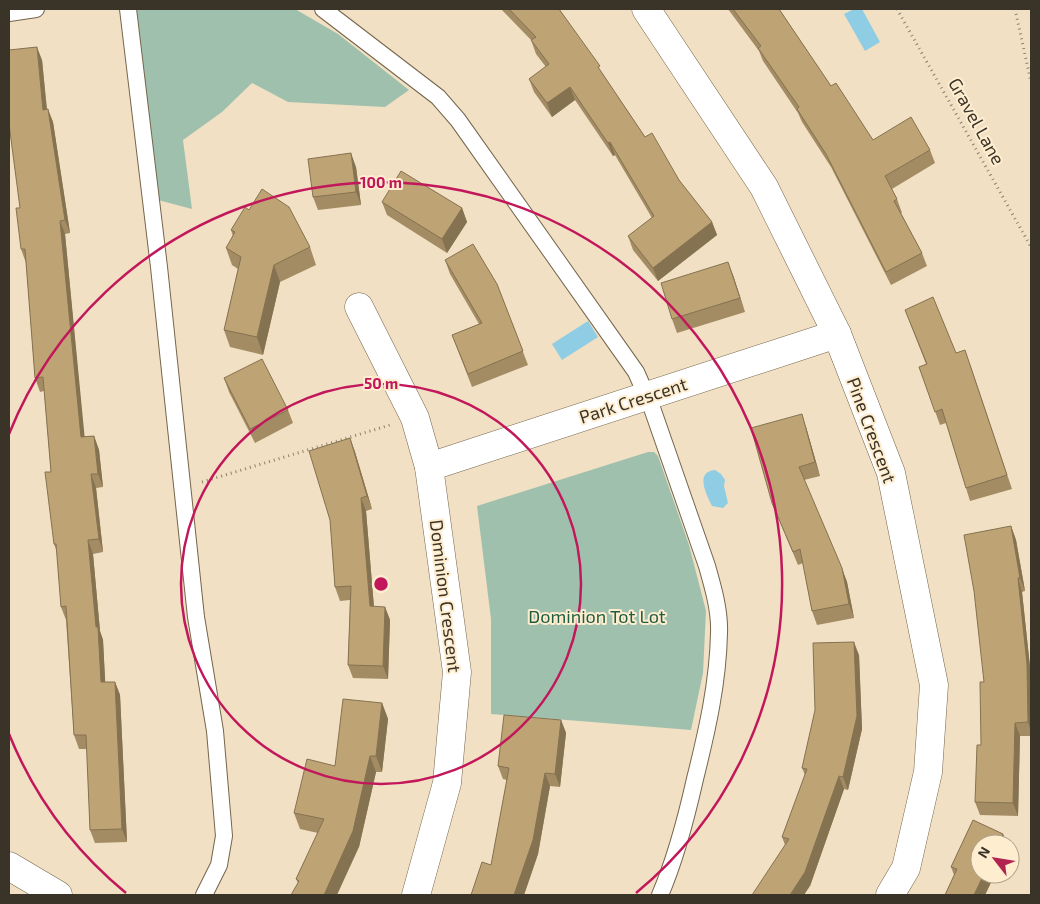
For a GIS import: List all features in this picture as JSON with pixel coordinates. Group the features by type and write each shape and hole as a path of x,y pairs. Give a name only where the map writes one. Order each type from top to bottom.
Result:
{"street":[{"name":"Pine Crescent","path":"646,9 764,187 837,334 891,473 934,685 928,772 906,868 890,895"},
{"name":"Dominion Crescent","path":"359,307 415,418 429,467 457,672 446,784 416,895"},
{"name":"Park Crescent","path":"429,467 837,334"},
{"path":"9,866 58,895"}],"lane":[{"path":"9,13 36,9"},
{"path":"128,9 196,616 215,731 224,836 219,865 204,895"},
{"path":"323,9 438,97 458,120 636,372 646,396 706,563 713,589 719,632 711,715 689,807 670,872 660,895"}],"path":[{"name":"Gravel Lane","path":"897,9 1031,248"},
{"path":"1015,9 1031,82"},
{"path":"183,488 415,418"}],"green space":[{"path":"136,9 295,9 338,34 409,90 385,107 288,102 252,83 222,112 183,140 192,209 158,200"},
{"name":"Dominion Tot Lot","path":"648,452 654,452 658,456 689,545 706,611 703,673 691,730 491,714 491,619 477,506"}],"water":[{"path":"854,9 862,9 880,42 865,51 844,14"},
{"path":"588,321 598,337 562,360 552,344"},
{"path":"715,470 725,480 724,486 728,503 723,508 712,506 704,485 705,475"}],"building":[{"path":"509,9 559,9 600,66 598,67 645,137 652,133 679,180 712,222 653,268 628,236 654,216 610,142 608,143 570,87 547,103 529,79 549,64 531,40 536,37"},
{"path":"733,9 779,9 831,86 836,83 873,140 911,117 930,150 885,176 897,199 894,201 922,253 886,272 826,154 797,109 799,107 758,48 761,46"},
{"path":"37,47 43,110 48,109 65,220 60,221 81,437 94,436 98,474 91,474 99,539 88,540 96,627 98,627 101,682 115,682 122,829 90,830 86,735 74,735 66,606 61,607 56,544 54,544 45,472 51,472 43,377 35,378 25,249 21,249 16,208 20,208 9,124 9,50"},
{"path":"351,153 356,192 313,197 308,159"},
{"path":"401,171 462,208 442,239 382,202"},
{"path":"262,189 289,207 310,247 274,265 257,337 224,330 241,257 226,248 235,232 231,230 245,207 249,210"},
{"path":"473,244 497,284 523,351 468,374 452,335 482,323 445,260"},
{"path":"728,262 740,298 672,319 661,283"},
{"path":"933,297 956,353 965,350 1007,475 966,488 942,409 935,412 919,367 927,364 905,310"},
{"path":"262,359 288,410 250,429 224,378"},
{"path":"802,414 815,462 799,467 842,568 849,604 812,611 800,549 793,552 772,503 751,428"},
{"path":"350,438 367,496 361,498 370,606 385,607 383,666 348,665 351,586 335,587 330,520 309,451"},
{"path":"1011,526 1020,578 1018,578 1027,664 1028,722 1015,723 1013,803 975,802 977,745 981,745 980,682 984,682 974,591 964,535"},
{"path":"854,642 857,716 843,777 839,776 805,872 790,895 752,895 789,839 782,837 807,769 802,768 815,710 813,643"},
{"path":"343,699 382,703 376,756 370,756 353,831 324,895 291,895 299,881 296,879 324,819 294,813 307,759 335,766"},
{"path":"504,715 561,720 555,774 545,773 533,840 514,895 471,895 482,862 491,865 509,768 498,766"},
{"path":"973,820 1003,834 970,834 970,884 979,884 974,895 945,895 957,869 951,867"}]}
